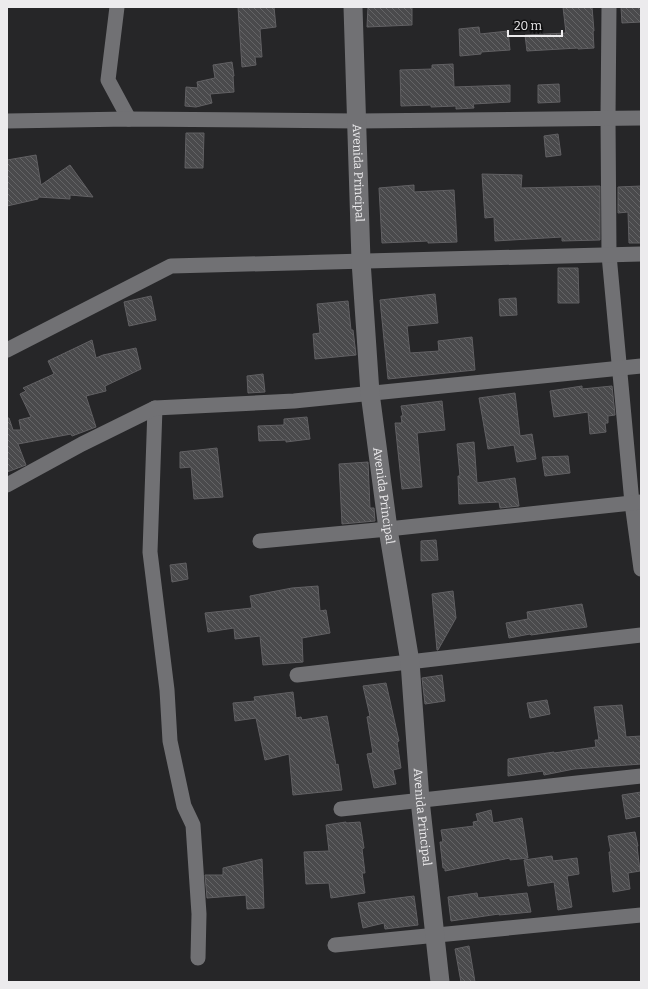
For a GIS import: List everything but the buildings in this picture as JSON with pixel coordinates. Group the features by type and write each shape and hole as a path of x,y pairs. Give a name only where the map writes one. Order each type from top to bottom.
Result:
{"street":[{"path":"117,7 108,80 129,119"},
{"name":"Avenida Principal","path":"353,7 361,261 370,393 388,529 410,662 420,800 440,982"},
{"path":"609,7 609,255 620,368 636,502 641,569"},
{"path":"7,121 129,119 357,121 641,118"},
{"path":"7,350 172,266 641,254"},
{"path":"7,485 82,444 155,408 294,401 641,366"},
{"path":"155,408 150,552 167,690 170,741 184,806 193,825 199,914 198,958"},
{"path":"260,541 388,529 636,502"},
{"path":"297,675 641,635"},
{"path":"341,809 641,776"},
{"path":"335,945 641,915"}]}
